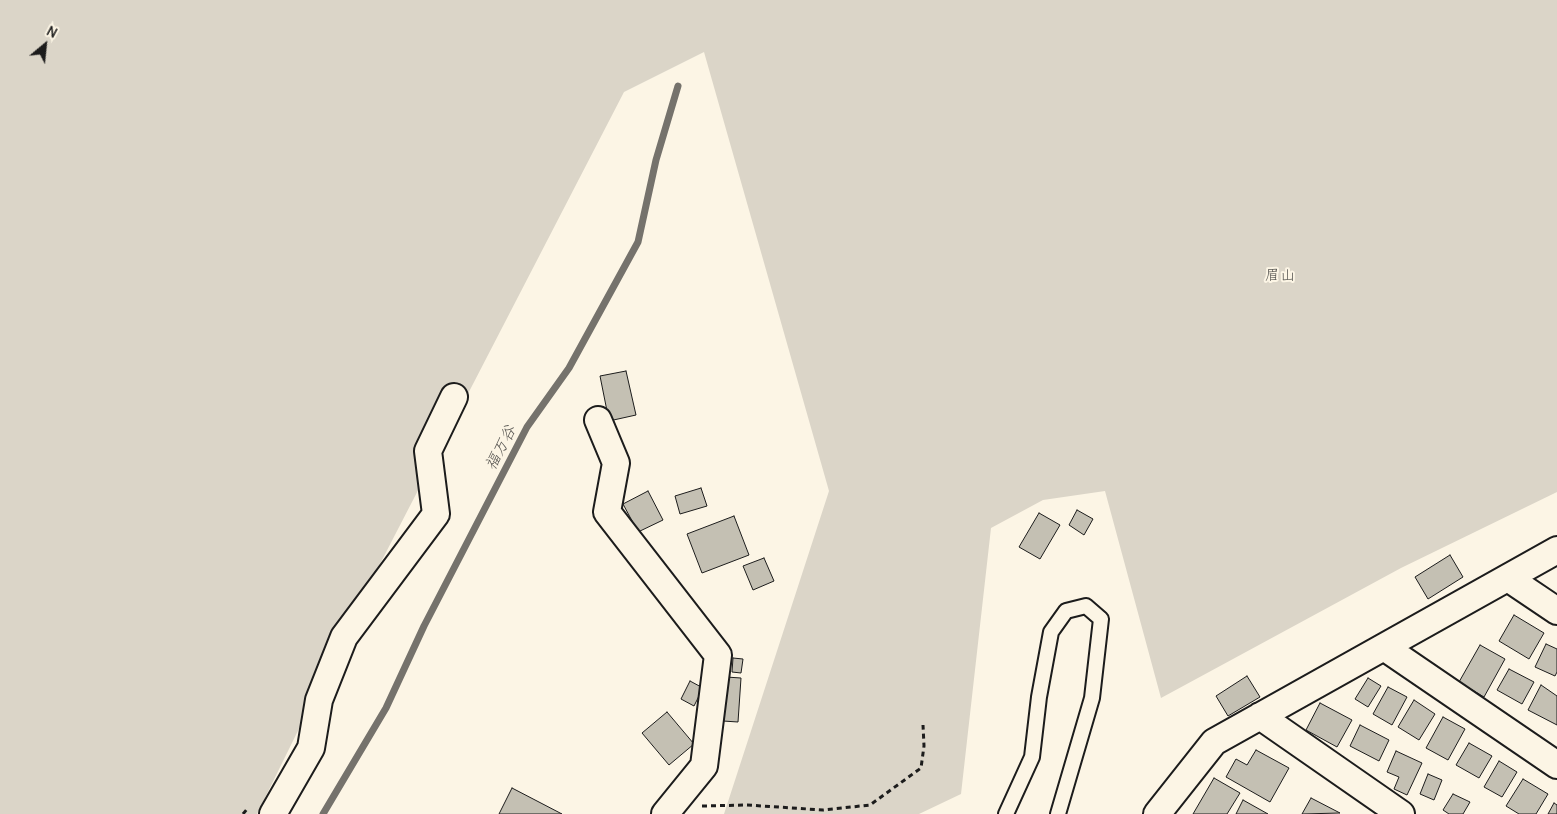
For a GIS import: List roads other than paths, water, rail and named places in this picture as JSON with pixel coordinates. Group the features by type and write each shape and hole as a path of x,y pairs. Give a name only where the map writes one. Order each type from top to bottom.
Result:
{"street":[{"path":"273,814 311,748 319,700 344,637 436,514 428,451 454,397"},
{"path":"598,420 616,463 607,512 718,655 704,766 665,814"},
{"path":"1164,812 1214,742 1557,550"},
{"path":"1508,578 1557,611"},
{"path":"1384,647 1557,765"},
{"path":"1260,716 1401,814"}],"lane":[{"path":"1006,814 1032,757 1039,697 1051,632 1066,611 1086,606 1101,619 1092,698 1058,814"}],"waterway":[{"name":"福万谷","path":"323,814 386,708 424,626 527,427 569,368 638,242 656,160 678,86"}],"park label":[{"name":"眉山","path":"1280,276"}]}
